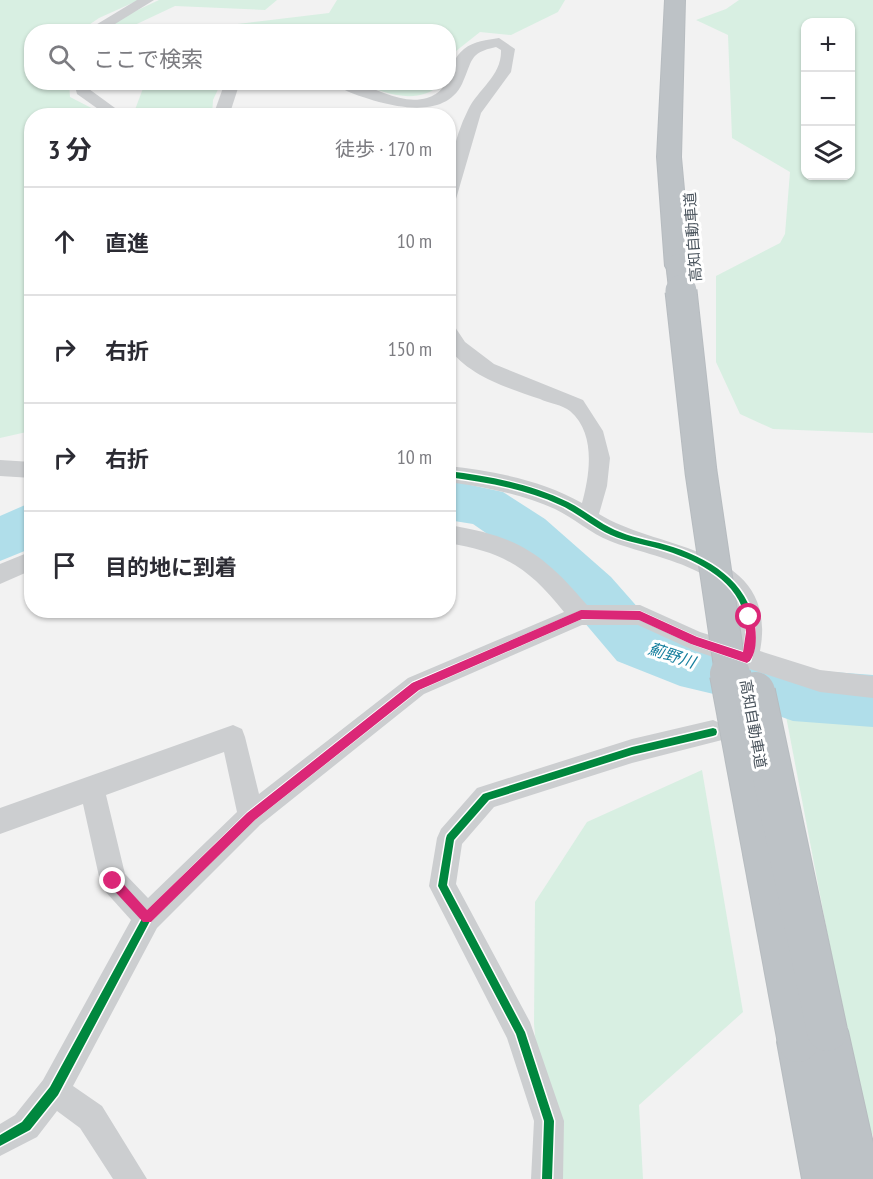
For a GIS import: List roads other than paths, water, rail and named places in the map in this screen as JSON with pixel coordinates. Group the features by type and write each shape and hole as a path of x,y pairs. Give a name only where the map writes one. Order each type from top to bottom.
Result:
{"highway":[{"name":"高知自動車道","path":"675,0 669,157 686,266"},
{"name":"高知自動車道","path":"690,0 686,266 701,472 734,699 812,1036 858,1179"},
{"name":"高知自動車道","path":"812,1036 825,1179"}],"street":[{"path":"105,24 147,0"},
{"path":"456,79 461,60 468,52 477,47 499,42 508,49 510,59 505,73 476,107 456,173"},
{"path":"82,90 107,108"},
{"path":"224,108 230,90"},
{"path":"361,90 384,99 424,103 450,90"},
{"path":"456,341 476,362 493,372 576,405 588,420 599,445 600,470 588,516"},
{"path":"0,468 24,470"},
{"path":"456,475 483,478 560,502 617,534 692,557 715,569 733,586 745,603 752,632 747,658"},
{"path":"456,535 487,539 514,550 549,576 581,615"},
{"path":"0,574 24,564"},
{"path":"0,1141 26,1126 54,1091 147,918 251,816 416,686 581,615 640,615 695,641 820,681 873,687"},
{"path":"547,1179 549,1121 520,1032 442,886 450,838 486,797 632,751 713,732"},
{"path":"0,821 233,737 251,816"},
{"path":"92,788 113,881 147,918"},
{"path":"54,1091 91,1117 131,1179"}],"waterway":[{"name":"薊野川","path":"456,501 485,506 527,534 592,593 636,644 680,661 722,671 793,695 833,700 873,701"},
{"name":"薊野川","path":"0,540 24,527"}]}
